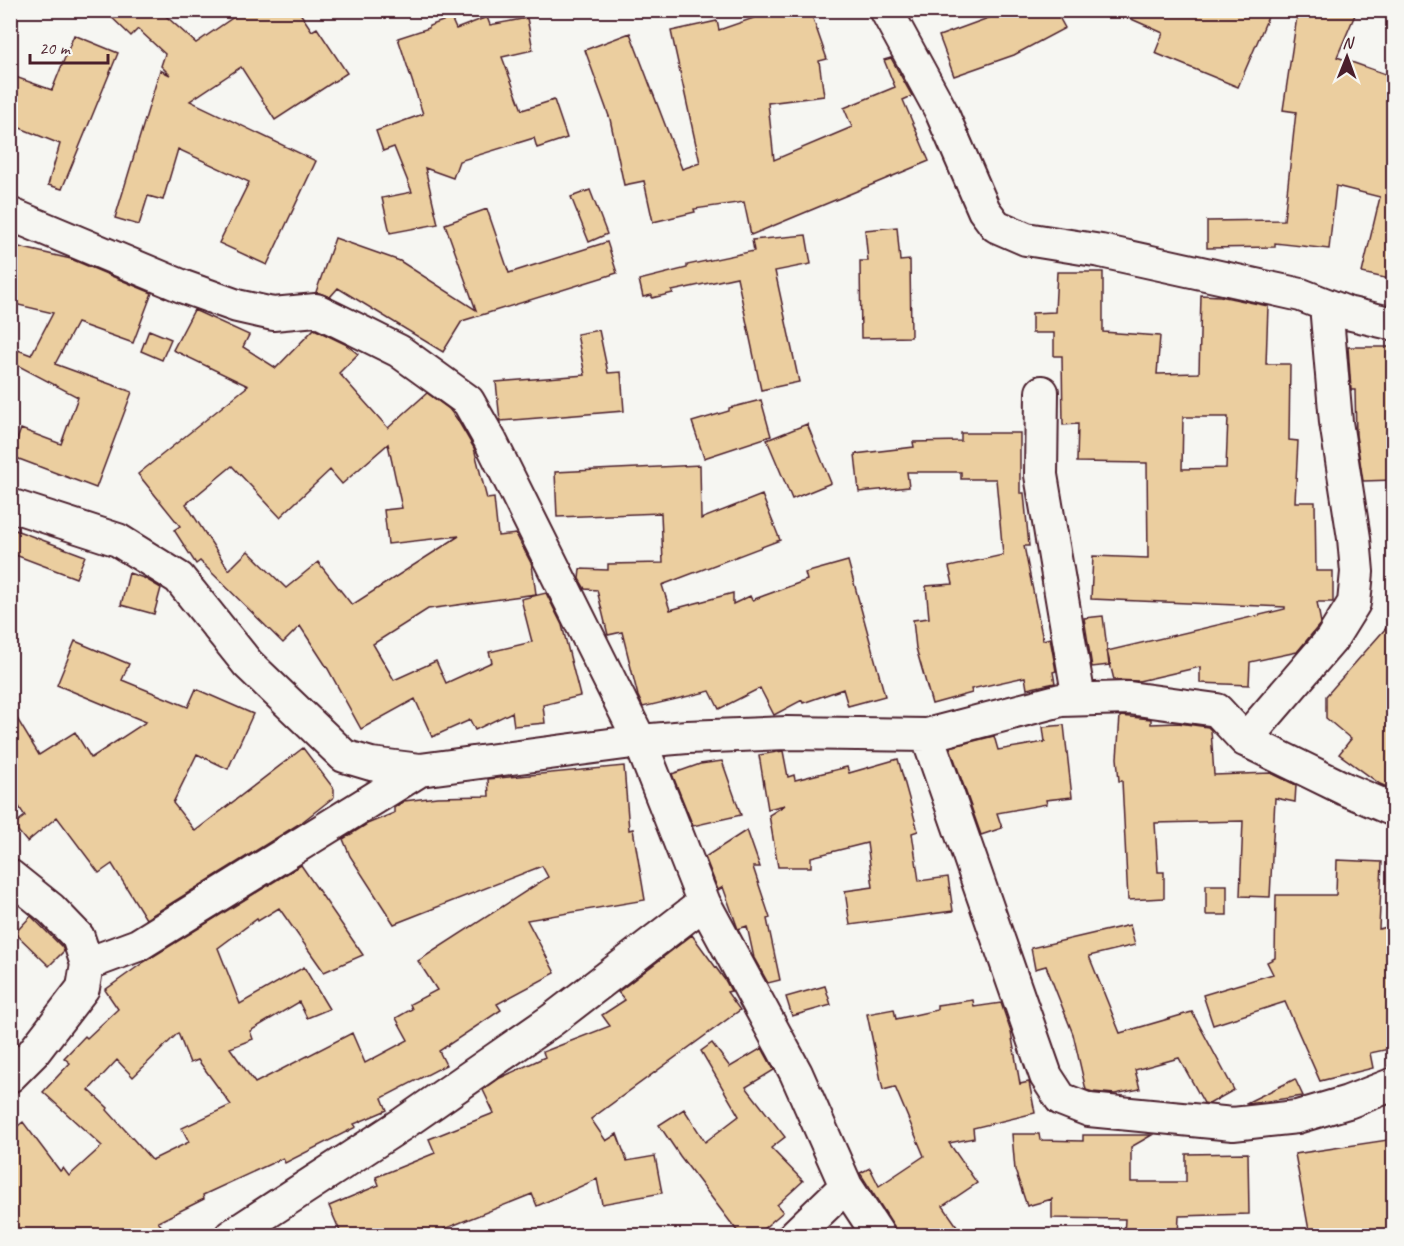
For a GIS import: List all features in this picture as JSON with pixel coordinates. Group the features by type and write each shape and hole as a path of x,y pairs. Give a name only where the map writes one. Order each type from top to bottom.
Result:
{"street":[{"path":"886,10 940,111 984,210 996,226 1026,239 1101,251 1301,295 1347,313 1394,324"},
{"path":"10,214 184,287 237,306 273,314 315,310 399,351 468,401 490,440 640,741 704,903 796,1073 846,1186 879,1236"},
{"path":"1245,740 1331,640 1354,603 1357,572 1354,538 1336,422 1326,304"},
{"path":"1042,392 1041,475 1079,699"},
{"path":"10,505 118,540 179,578 248,664 344,756 370,764 420,770 687,737 787,734 927,735 1061,700 1129,698 1217,710 1245,740 1345,789 1394,810"},
{"path":"927,735 1046,1076 1061,1099 1089,1110 1233,1124 1297,1117 1348,1102 1394,1084"},
{"path":"87,964 138,945 420,770"},
{"path":"10,876 51,909 78,937 87,964 83,988 33,1053 10,1076"},
{"path":"231,1236 404,1123 552,1020 704,903"},
{"path":"794,1236 846,1186"}],"building":[{"path":"104,10 159,10 196,43 244,10 298,10 312,31 317,28 347,73 275,120 241,67 190,101 316,161 267,265 219,243 249,182 178,149 163,200 148,196 139,225 115,218 160,70 170,75 161,66 165,54 138,29 131,36"},
{"path":"777,10 810,10 827,59 819,61 824,96 768,103 774,160 852,127 844,108 895,87 884,60 891,58 912,96 903,100 929,161 751,235 744,202 694,209 695,212 653,222 644,181 624,185 610,119 585,50 630,33 682,169 700,163 671,31 717,21 719,30"},
{"path":"1010,10 1055,10 1065,28 1014,55 954,76 939,36"},
{"path":"1111,10 1271,10 1238,87 1155,53 1163,33"},
{"path":"1298,10 1357,10 1337,57 1394,77 1394,280 1362,273 1380,197 1336,186 1329,249 1275,243 1275,247 1207,248 1207,221 1284,220 1296,112 1283,110"},
{"path":"487,17 490,25 527,18 533,50 502,57 522,110 554,100 567,138 537,148 534,138 459,161 453,178 425,168 438,224 390,233 382,198 412,192 394,147 383,151 376,131 423,114 398,38 451,18 456,29"},
{"path":"74,35 118,53 62,189 48,185 60,144 10,124 10,75 52,90"},
{"path":"590,190 607,234 589,242 571,197"},
{"path":"487,209 509,273 607,242 617,273 462,321 443,352 338,288 330,297 316,292 335,238 400,261 476,310 445,224"},
{"path":"897,227 900,261 910,260 911,337 861,338 860,261 868,261 865,230"},
{"path":"806,235 811,264 775,271 799,382 761,390 737,277 672,291 673,293 652,298 652,295 643,297 639,280 687,268 687,265 754,251 752,240"},
{"path":"10,245 71,259 152,293 133,343 77,323 55,364 132,392 96,488 11,456 21,429 61,444 78,397 13,363 18,350 31,355 53,313 10,303"},
{"path":"1057,272 1103,272 1103,332 1160,336 1157,374 1199,373 1201,295 1220,296 1268,306 1266,364 1290,364 1289,440 1298,441 1295,502 1315,502 1316,571 1333,571 1333,602 1317,602 1321,623 1297,652 1250,662 1249,685 1200,683 1200,667 1139,681 1114,680 1107,651 1285,609 1285,607 1091,599 1093,556 1148,558 1147,463 1077,462 1078,424 1063,425 1062,356 1054,356 1054,333 1032,333 1032,313 1055,312","holes":["1183,417 1228,417 1226,468 1182,469"]},
{"path":"194,310 249,335 243,347 276,368 314,329 345,344 358,354 339,373 388,428 427,393 449,409 474,448 487,499 494,498 498,536 516,534 532,565 536,594 428,609 373,644 394,680 436,661 446,683 492,662 489,652 532,642 521,599 546,593 562,625 580,696 543,705 545,723 514,726 512,712 475,730 470,720 432,737 415,699 361,729 328,669 300,626 283,643 200,561 196,564 174,530 180,526 138,474 248,386 173,350","holes":["388,444 402,508 384,510 388,544 459,536 352,605 318,562 286,588 248,551 229,570 186,504 232,466 280,517 330,470 342,484"]},
{"path":"149,330 171,339 162,360 141,351"},
{"path":"599,330 608,373 621,372 624,411 500,421 496,382 585,375 577,334"},
{"path":"1348,347 1394,347 1394,480 1363,481 1356,435 1355,390 1351,390"},
{"path":"761,400 771,436 704,458 692,422 729,411 729,408"},
{"path":"807,424 831,483 792,499 767,440"},
{"path":"961,433 1020,433 1020,493 1024,493 1029,546 1024,546 1043,640 1050,638 1056,671 1053,672 1055,683 1027,689 1025,677 971,689 972,693 932,704 916,648 913,620 929,618 926,586 953,584 949,567 1003,555 996,479 961,479 961,472 907,472 909,487 859,492 855,454 914,447 913,442 961,441"},
{"path":"700,465 701,519 762,495 780,540 662,585 670,610 733,593 733,604 750,596 752,600 807,580 805,573 848,561 885,696 848,706 843,689 803,703 802,700 774,715 760,688 719,709 710,691 643,707 638,696 622,632 608,635 597,590 585,589 579,579 580,569 608,570 608,564 663,563 661,513 557,517 555,472"},
{"path":"10,528 85,556 76,578 10,553"},
{"path":"129,573 144,578 161,588 154,614 121,605"},
{"path":"1103,616 1109,665 1092,667 1084,618"},
{"path":"1394,619 1394,790 1380,784 1339,754 1351,739 1326,718 1326,696"},
{"path":"75,641 129,664 122,680 188,707 196,689 253,714 228,769 197,754 173,803 195,831 303,748 334,789 334,797 302,822 146,919 112,864 99,873 57,817 27,842 13,825 25,816 10,793 10,707 39,755 75,732 91,758 146,722 57,685"},
{"path":"1120,716 1151,719 1151,724 1178,723 1208,727 1211,730 1214,775 1271,773 1296,785 1295,802 1275,798 1270,897 1240,896 1243,821 1155,823 1158,872 1164,872 1164,898 1128,900 1122,781 1119,781 1117,758"},
{"path":"1064,725 1072,797 1046,800 1047,804 997,813 1002,828 981,835 950,747 994,736 998,750 1045,742 1043,727"},
{"path":"783,751 788,777 794,775 795,780 847,767 849,773 898,759 918,831 912,833 919,881 948,877 953,911 850,925 845,891 873,887 867,843 811,857 811,867 778,867 769,815 785,805 768,809 759,755"},
{"path":"722,761 741,815 693,826 672,774 700,764"},
{"path":"624,766 629,830 633,829 645,900 527,920 555,973 497,1004 501,1010 439,1051 446,1065 382,1098 387,1110 354,1124 356,1127 285,1163 283,1158 203,1195 204,1199 158,1222 170,1236 10,1236 10,1132 23,1122 60,1171 63,1168 69,1176 102,1146 43,1092 70,1063 64,1058 85,1036 87,1038 118,1009 105,990 144,962 301,865 363,955 324,972 279,908 258,921 257,919 218,948 240,1004 304,967 329,1009 307,1018 299,1002 250,1031 253,1039 230,1048 255,1083 352,1033 365,1063 408,1040 396,1018 412,1009 410,1004 437,990 418,961 548,877 542,866 394,924 350,856 343,839 367,824 394,813 394,808 404,801 437,797 489,796 488,779","holes":["178,1033 190,1063 198,1060 231,1105 182,1128 189,1142 152,1160 107,1110 108,1108 89,1090 117,1060 133,1077"]},
{"path":"747,830 760,867 753,867 770,918 767,919 780,980 768,983 754,958 747,926 738,929 723,887 718,890 705,857"},
{"path":"1337,860 1382,862 1379,929 1387,927 1394,952 1394,1048 1370,1053 1373,1068 1320,1081 1285,1002 1213,1025 1203,995 1273,974 1267,962 1275,958 1276,895 1336,895"},
{"path":"1206,885 1227,885 1227,915 1206,915"},
{"path":"31,916 64,951 49,966 15,933"},
{"path":"1130,925 1135,945 1089,956 1120,1033 1192,1012 1234,1090 1209,1104 1204,1103 1179,1058 1135,1070 1140,1089 1115,1094 1086,1090 1073,1034 1046,966 1035,969 1031,948"},
{"path":"692,935 725,980 731,991 727,992 740,1010 591,1119 606,1141 617,1134 627,1161 655,1156 662,1193 602,1204 597,1179 537,1206 532,1194 444,1229 446,1236 342,1236 329,1206 379,1185 376,1177 435,1153 429,1139 494,1113 483,1090 500,1078 545,1057 543,1052 610,1026 602,1015 625,1000 618,992"},
{"path":"825,986 831,1005 792,1016 786,997"},
{"path":"973,1000 974,1007 1001,1003 1011,1032 1020,1084 1029,1082 1035,1113 973,1128 974,1138 949,1143 977,1183 943,1206 964,1236 897,1236 894,1226 860,1173 870,1168 879,1186 924,1156 895,1087 883,1090 867,1014 894,1009 896,1019 937,1010 937,1005"},
{"path":"712,1043 730,1067 762,1048 774,1070 746,1087 785,1137 771,1148 803,1181 777,1205 783,1212 755,1236 741,1236 659,1125 684,1109 705,1142 739,1116 701,1051"},
{"path":"1295,1079 1303,1096 1246,1103"},
{"path":"1012,1134 1039,1134 1040,1140 1083,1141 1083,1135 1152,1135 1131,1147 1131,1182 1186,1182 1186,1154 1248,1153 1249,1214 1179,1216 1178,1236 1124,1236 1125,1219 1052,1218 1052,1199 1027,1206 1015,1170"},
{"path":"1394,1139 1394,1236 1310,1236 1295,1154"}]}
